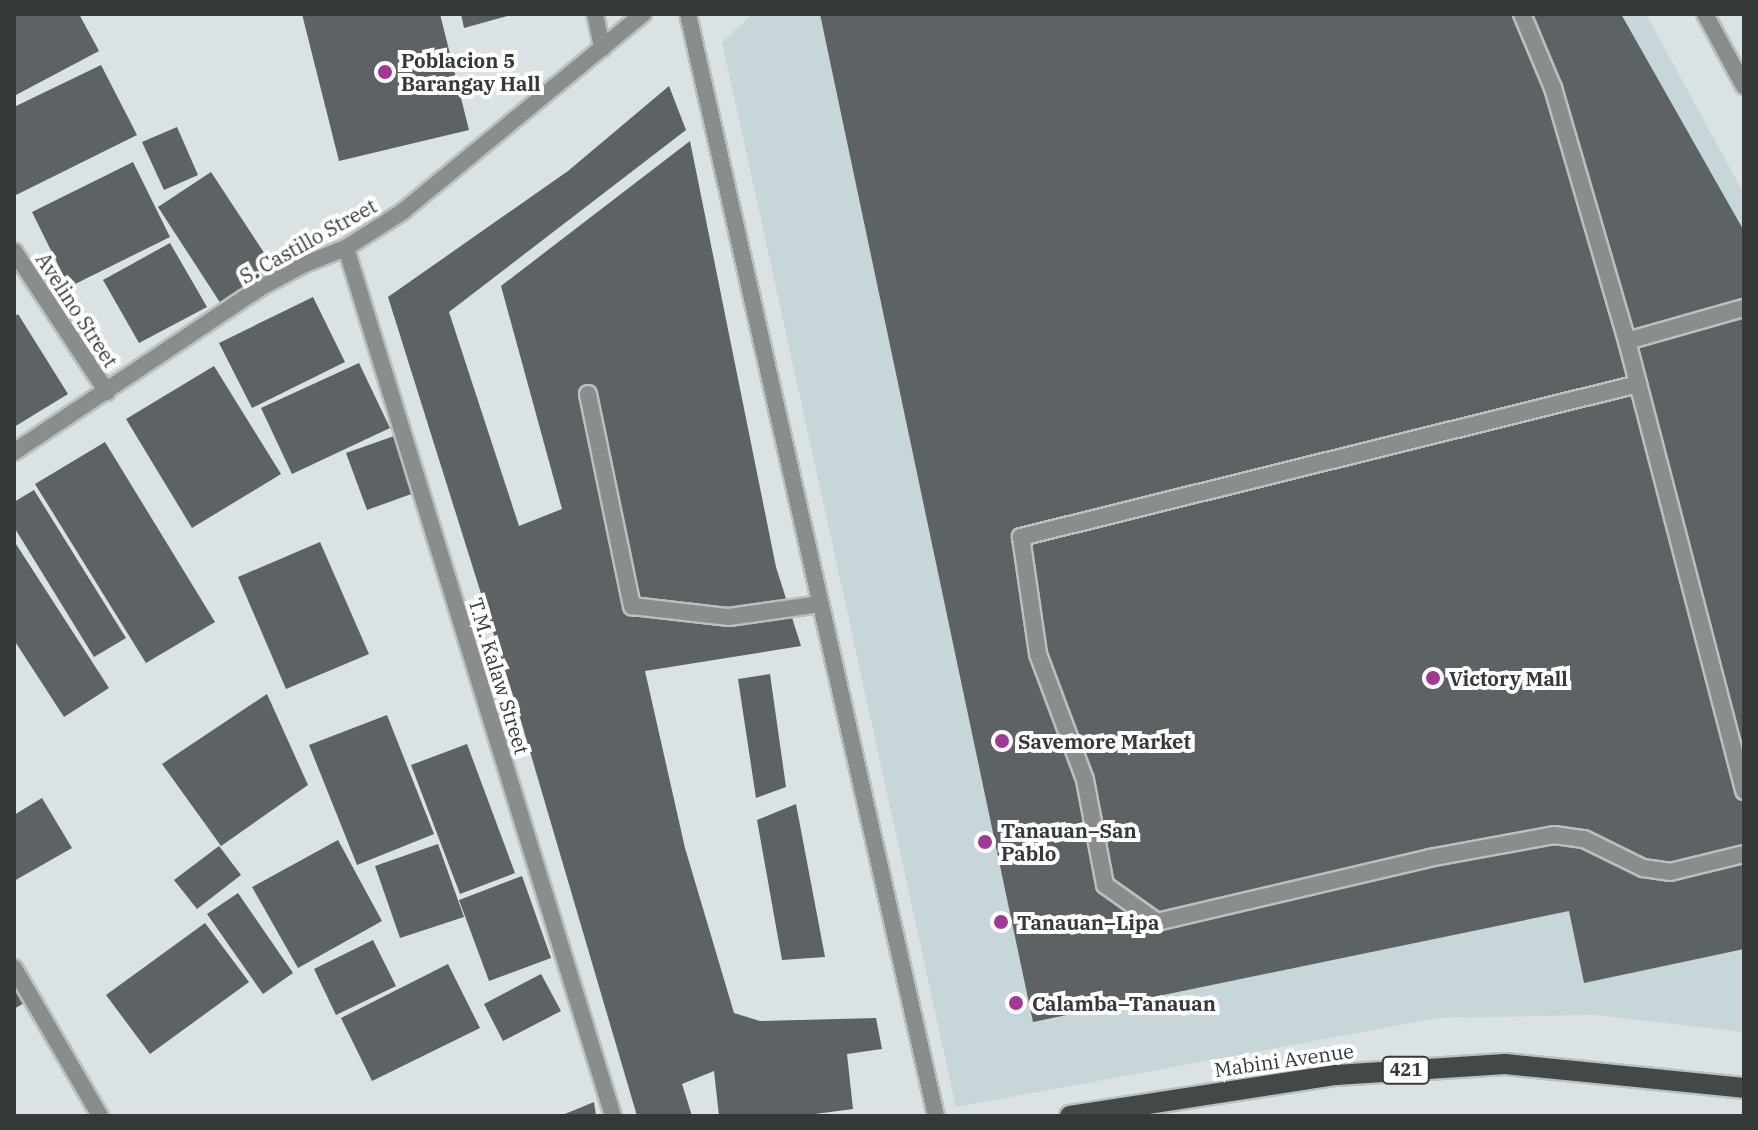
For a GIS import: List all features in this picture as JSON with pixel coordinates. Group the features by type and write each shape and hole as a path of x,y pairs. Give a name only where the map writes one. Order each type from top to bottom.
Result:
{"main road":[{"name":"Mabini Avenue","path":"1070,1116 1336,1075 1505,1064 1744,1088"}],"street":[{"path":"595,14 602,48"},
{"name":"S. Castillo Street","path":"14,452 260,288 305,264 346,248 402,212 643,14"},
{"path":"688,14 936,1116"},
{"path":"1522,14 1553,88 1627,341 1744,791"},
{"path":"1705,14 1744,86"},
{"name":"T.M. Kalaw Street","path":"346,248 613,1116"},
{"name":"Avelino Street","path":"14,251 107,392"},
{"path":"1627,341 1744,308"},
{"path":"1638,384 1021,537 1038,654 1085,780 1105,885 1157,922 1429,858 1554,835 1584,839 1643,868 1670,872 1744,854"},
{"path":"588,394 632,606 729,617 820,604"},
{"path":"14,968 100,1116"}],"shaded area":[{"path":"753,14 1646,14 1744,194 1744,1032 1595,1015 1438,1018 956,1107 722,42"}],"building":[{"path":"21,14 79,14 99,51 14,96 14,17"},
{"name":"Poblacion 5 Barangay Hall","path":"302,14 440,14 469,130 339,161"},
{"path":"461,14 510,14 511,15 464,28"},
{"path":"820,14 1621,14 1744,231 1744,949 1584,983 1569,911 1033,1022"},
{"path":"101,65 137,135 14,196 14,107"},
{"path":"669,86 686,130 449,312 519,526 562,509 501,286 690,141 776,567 801,646 645,671 685,848 734,1013 760,1021 876,1018 882,1049 847,1054 853,1109 800,1116 719,1116 714,1071 682,1084 692,1116 637,1116 521,721 388,297 568,171"},
{"path":"177,127 198,175 164,190 142,142"},
{"path":"133,162 170,237 69,287 32,212"},
{"path":"211,172 274,268 221,304 158,207"},
{"path":"170,243 207,307 139,343 103,280"},
{"path":"313,297 345,362 252,408 219,343"},
{"path":"18,314 68,394 14,427 14,317"},
{"path":"359,363 390,428 292,474 261,408"},
{"path":"214,366 281,474 192,528 126,419"},
{"path":"397,435 417,492 367,510 346,453"},
{"path":"105,442 215,622 146,663 35,484"},
{"path":"34,490 126,638 94,657 14,527 14,502"},
{"path":"14,541 109,688 64,717 14,640"},
{"path":"320,542 369,654 286,689 238,577"},
{"path":"770,674 786,787 756,798 738,679"},
{"path":"267,694 308,785 221,846 162,764"},
{"path":"387,715 434,834 357,865 309,745"},
{"path":"467,744 515,873 460,894 411,765"},
{"path":"42,798 72,848 14,881 14,815"},
{"path":"796,804 825,957 782,960 757,820"},
{"path":"338,840 382,921 298,968 252,887"},
{"path":"438,844 464,917 400,938 375,866"},
{"path":"219,846 241,875 197,909 174,880"},
{"path":"522,876 551,958 489,981 459,900"},
{"path":"238,893 293,973 263,994 207,914"},
{"path":"205,923 249,982 150,1054 106,995"},
{"path":"373,940 396,986 336,1015 314,969"},
{"path":"448,964 480,1028 372,1081 341,1018"},
{"path":"541,974 561,1011 503,1041 484,1004"},
{"path":"14,987 24,1003 14,1009"},
{"path":"594,1102 596,1116 560,1116"}],"place":[{"name":"Poblacion 5 Barangay Hall","path":"385,72"},
{"name":"Victory Mall","path":"1433,678"},
{"name":"Savemore Market","path":"1002,741"},
{"name":"Tanauan–San Pablo","path":"985,842"},
{"name":"Tanauan–Lipa","path":"1001,922"},
{"name":"Calamba–Tanauan","path":"1016,1003"}]}
